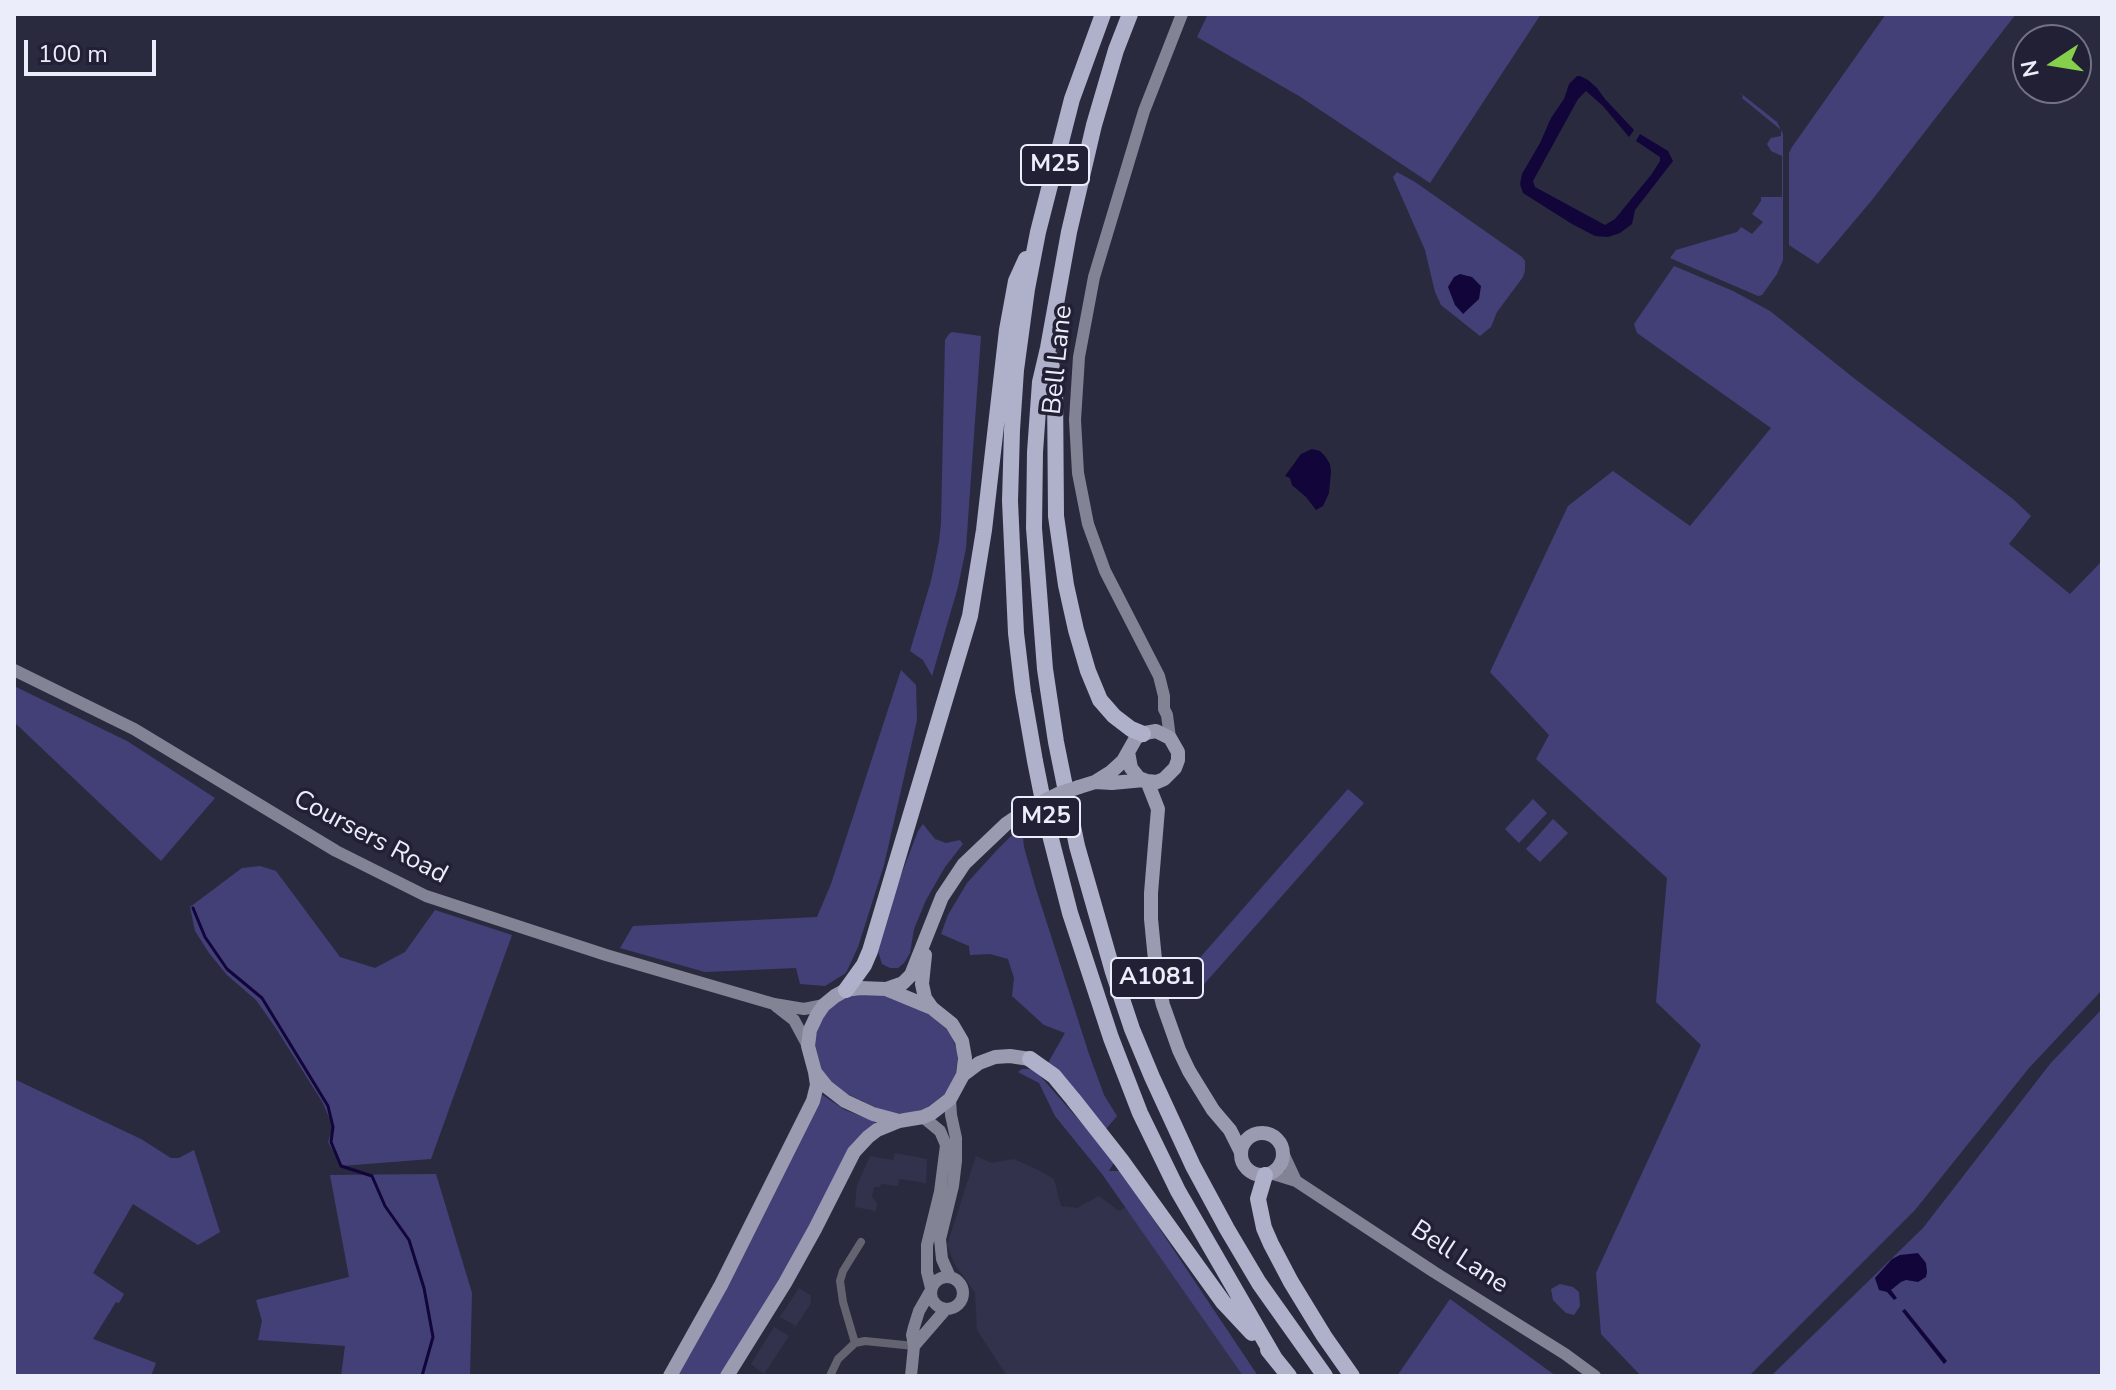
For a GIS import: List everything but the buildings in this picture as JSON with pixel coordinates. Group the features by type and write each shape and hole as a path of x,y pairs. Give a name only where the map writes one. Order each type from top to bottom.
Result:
{"highway":[{"name":"M25","path":"1103,14 1072,99 1038,232 1016,370 1010,501 1011,560 1023,692 1040,789 1067,899 1090,979 1140,1113 1199,1231 1274,1357"},
{"name":"M25","path":"1130,14 1094,125 1069,232 1040,382 1034,528 1049,698 1077,846 1132,1029 1187,1153 1227,1229 1259,1283 1325,1376"},
{"name":"M25","path":"846,990 870,951 970,616 984,530 1007,330 1016,281 1038,232"},
{"name":"M25","path":"1048,348 1055,385 1056,516 1076,630 1100,700 1131,729 1144,733"},
{"name":"M25","path":"1030,1059 1054,1076 1073,1099 1223,1302 1289,1376"},
{"path":"1268,1174 1258,1199 1264,1228 1324,1336 1352,1376"}],"main road":[{"path":"886,989 903,983 911,975 942,897 964,864 1006,824 1058,794 1095,782 1111,772 1136,738 1144,733 1156,731 1175,744 1178,760 1171,775 1157,782 1095,782"},
{"path":"1128,752 1131,768 1146,781"},
{"name":"A1081","path":"1171,775 1158,809 1151,893 1157,980 1179,1050 1200,1090 1230,1130 1241,1152"},
{"name":"A1081","path":"1146,781 1158,809"},
{"path":"928,927 922,984 925,998 932,1008"},
{"path":"670,1376 721,1285 813,1101 817,1085 808,1046 810,1030 824,1005 846,990 860,988 886,989 932,1008 952,1024 962,1041 965,1058 963,1075 950,1099 923,1117 899,1121 877,1130 854,1152 785,1283 727,1376"},
{"path":"963,1075 979,1063 995,1057 1030,1059"},
{"path":"815,1072 827,1087 845,1101 873,1114 899,1121"},
{"path":"1230,1130 1253,1135"},
{"path":"1258,1133 1270,1135 1279,1142 1283,1153 1279,1165 1268,1174 1258,1175 1243,1164 1241,1152 1243,1145 1258,1133"}],"street":[{"name":"Bell Lane","path":"1170,738 1159,676 1105,571 1091,536 1078,473 1075,420 1079,357 1094,277 1144,111 1182,14"},
{"name":"Coursers Road","path":"14,670 134,729 336,851 426,896 606,955 774,1004 804,1009 824,1005"},
{"path":"1144,733 1164,709"},
{"path":"774,1004 794,1020 808,1046"},
{"path":"914,1346 946,1309 958,1305 963,1295 961,1285 950,1277 942,1259 940,1239 956,1161 950,1099"},
{"path":"923,1117 940,1131 946,1145 940,1192 927,1245 927,1272 933,1301 946,1309"},
{"path":"1283,1153 1296,1181"},
{"name":"Bell Lane","path":"1268,1174 1296,1181 1595,1376"},
{"path":"855,1343 840,1281 861,1242"},
{"path":"911,1376 912,1335 919,1311 941,1278 950,1277"},
{"path":"830,1376 838,1359 855,1343 865,1341 914,1346"}],"shaded area":[{"path":"1208,14 1541,14 1430,183 1299,96 1197,37"},
{"path":"1886,14 2016,14 1872,200 1818,264 1789,245 1789,153"},
{"path":"1577,76 1597,88 1634,130 1629,137 1586,91 1578,99 1533,181 1535,187 1605,225 1615,219 1660,161 1660,157 1636,141 1640,134 1668,151 1673,161 1635,210 1632,224 1608,237 1595,236 1572,224 1523,193 1520,184 1522,174 1551,118 1564,99 1569,84"},
{"path":"1739,92 1777,122 1781,130 1742,98"},
{"path":"1781,130 1783,134 1783,260 1762,295 1758,296 1670,258 1676,250 1737,232 1741,227 1752,234 1763,222 1752,214 1761,197 1782,197 1782,156 1771,151 1767,144 1771,138 1781,136"},
{"path":"1397,172 1525,261 1523,277 1497,312 1491,327 1480,336 1441,305 1425,250 1393,177"},
{"path":"1674,266 1733,291 1770,311 2013,499 2031,516 2009,544 2070,594 2102,561 2102,990 2029,1068 1915,1210 1749,1376 1641,1376 1601,1334 1596,1273 1701,1045 1656,1002 1667,878 1536,759 1549,735 1490,672 1568,506 1613,471 1690,526 1771,428 1637,333 1634,324"},
{"path":"1460,274 1472,277 1481,286 1479,299 1463,314 1455,305 1448,287"},
{"path":"952,332 981,336 966,548 932,676 923,660 910,651 939,542 945,340"},
{"path":"1312,449 1325,456 1331,472 1329,493 1323,506 1316,510 1285,476 1301,454"},
{"path":"901,670 916,685 917,720 884,865 858,947 846,973 825,986 800,984 796,968 705,972 620,948 633,926 817,917 831,884"},
{"path":"14,686 127,741 215,798 161,861 14,722"},
{"path":"1348,789 1364,803 1191,999 1184,988 1183,977"},
{"path":"1533,799 1547,813 1519,843 1505,829"},
{"path":"1553,819 1568,833 1540,862 1526,849"},
{"path":"923,824 935,839 946,843 960,840 963,844 926,900 914,929 910,953 898,968 890,968 882,964 878,951 892,899"},
{"path":"1022,829 1035,886 1089,1054 1104,1095 1117,1116 1106,1129 1064,1076 1048,1063 1065,1033 1044,1025 1012,996 1014,978 1008,959 990,954 970,955 969,946 941,934 967,883 1012,835"},
{"path":"260,866 276,871 340,957 375,968 405,952 435,910 512,935 431,1159 341,1166 328,1142 333,1127 323,1103 256,1000 227,975 195,931 190,907 242,868"},
{"path":"861,994 885,995 902,1001 932,1016 949,1031 958,1052 956,1074 946,1093 926,1109 894,1113 877,1108 837,1089 822,1073 814,1043 820,1021 840,1000"},
{"path":"2102,1009 2102,1376 1771,1376 1923,1228 2050,1064"},
{"path":"1034,1069 1115,1161 1109,1171 1121,1171 1258,1376 1243,1376 1102,1174 1055,1116 1039,1083 1018,1072"},
{"path":"14,1079 141,1139 171,1158 179,1158 194,1150 220,1232 198,1245 133,1204 93,1273 124,1294 93,1339 156,1363 151,1376 14,1376"},
{"path":"821,1094 845,1110 876,1122 852,1144 795,1255 721,1376 675,1376"},
{"path":"895,1153 927,1159 926,1183 899,1179 898,1186 881,1184 874,1187 872,1197 877,1203 876,1211 855,1207 857,1185 870,1156 893,1160"},
{"path":"976,1156 991,1163 1014,1159 1054,1179 1061,1206 1077,1208 1099,1196 1119,1211 1126,1207 1243,1376 1007,1376 977,1330 975,1293 954,1263 947,1245"},
{"path":"436,1174 472,1293 470,1376 341,1376 345,1346 258,1340 262,1321 256,1300 349,1277 330,1175"},
{"path":"1918,1253 1926,1263 1926,1277 1918,1282 1901,1282 1891,1290 1897,1298 1894,1300 1887,1292 1879,1290 1875,1278 1892,1259"},
{"path":"1560,1284 1579,1292 1580,1306 1574,1315 1566,1313 1553,1300 1551,1289"},
{"path":"799,1288 810,1295 811,1303 796,1326 780,1317"},
{"path":"1450,1299 1556,1376 1397,1376"},
{"path":"1905,1309 1947,1361 1944,1364 1902,1311"},
{"path":"774,1327 789,1336 764,1374 751,1364"}],"waterway":[{"path":"193,908 205,937 227,969 262,998 328,1106 333,1127 331,1142 341,1166 372,1176 385,1206 409,1240 424,1288 433,1337 422,1376"}]}
